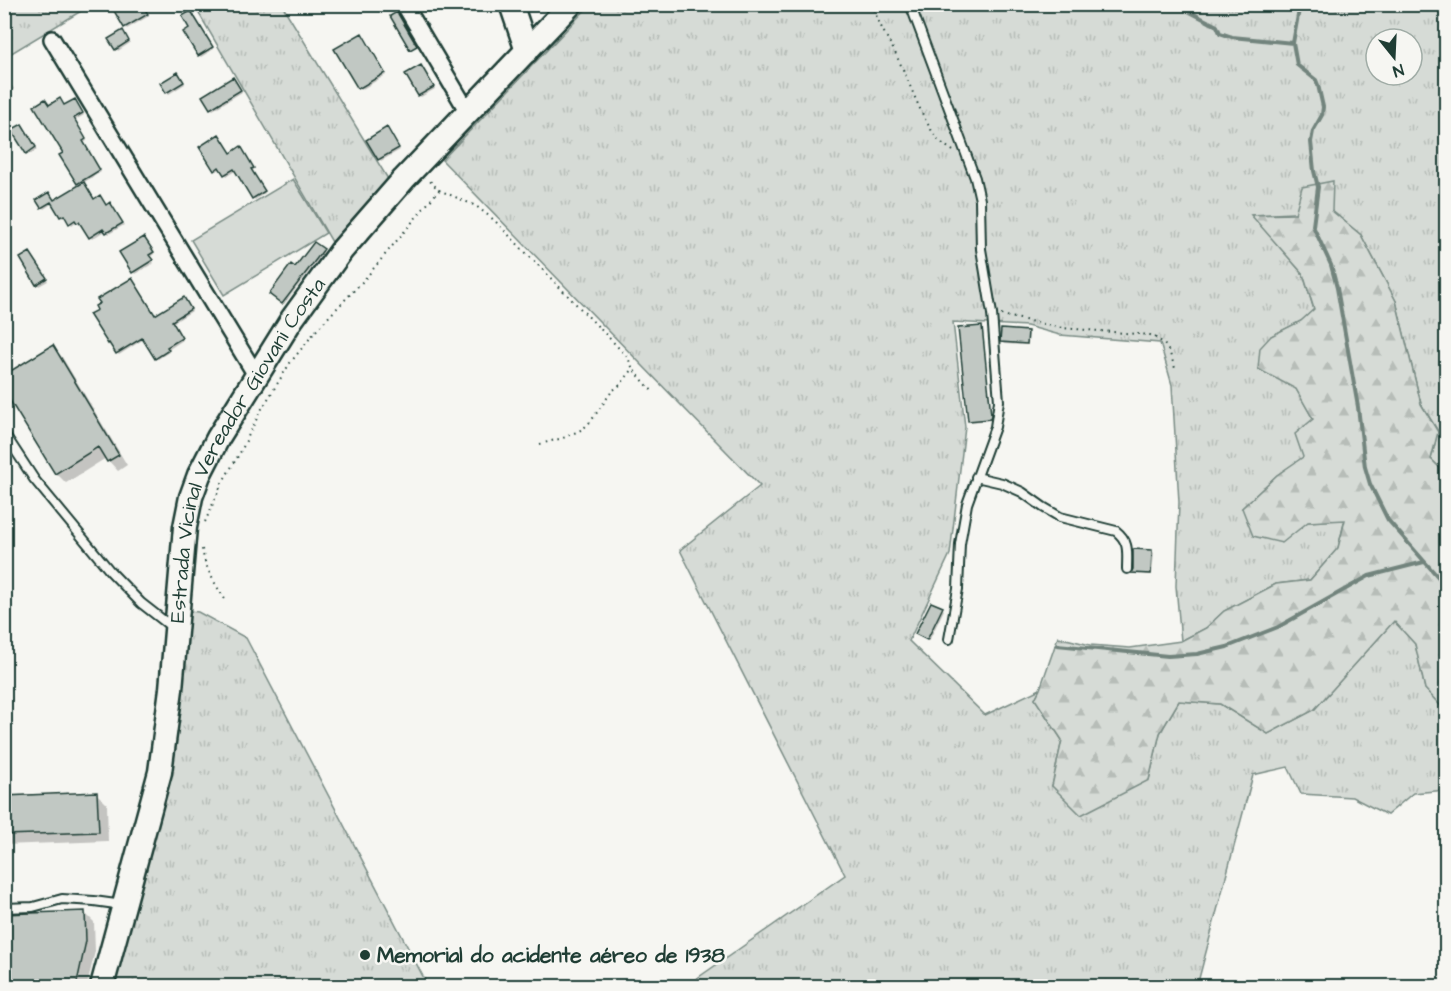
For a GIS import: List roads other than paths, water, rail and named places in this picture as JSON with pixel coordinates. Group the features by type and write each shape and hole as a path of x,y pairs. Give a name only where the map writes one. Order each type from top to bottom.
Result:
{"street":[{"path":"404,4 468,112"},
{"path":"511,4 527,51"},
{"name":"Estrada Vicinal Vereador Giovani Costa","path":"102,987 160,771 171,689 185,527 191,497 208,456 291,319 355,234 420,162 571,4"},
{"path":"52,39 256,375"}],"lane":[{"path":"910,4 970,163 980,200 981,249 992,314 999,401 995,427 967,504 960,544 958,589 949,639"},
{"path":"4,433 34,480 110,571 141,603 176,631"},
{"path":"976,477 1002,483 1022,492 1059,517 1116,531 1123,537 1127,546 1127,569"},
{"path":"4,908 33,907 62,899 124,905"}],"waterway":[{"path":"1182,4 1190,12 1217,26 1220,33 1232,37 1293,43"},
{"path":"1300,4 1293,43 1297,65 1316,80 1323,107 1311,142 1318,187 1313,226 1331,265 1337,288 1358,407 1365,467 1370,484 1388,520 1446,586"},
{"path":"1057,645 1168,656 1197,654 1227,647 1278,627 1369,576 1424,562"}],"place":[{"name":"Memorial do acidente aéreo de 1938","path":"365,955"}]}
